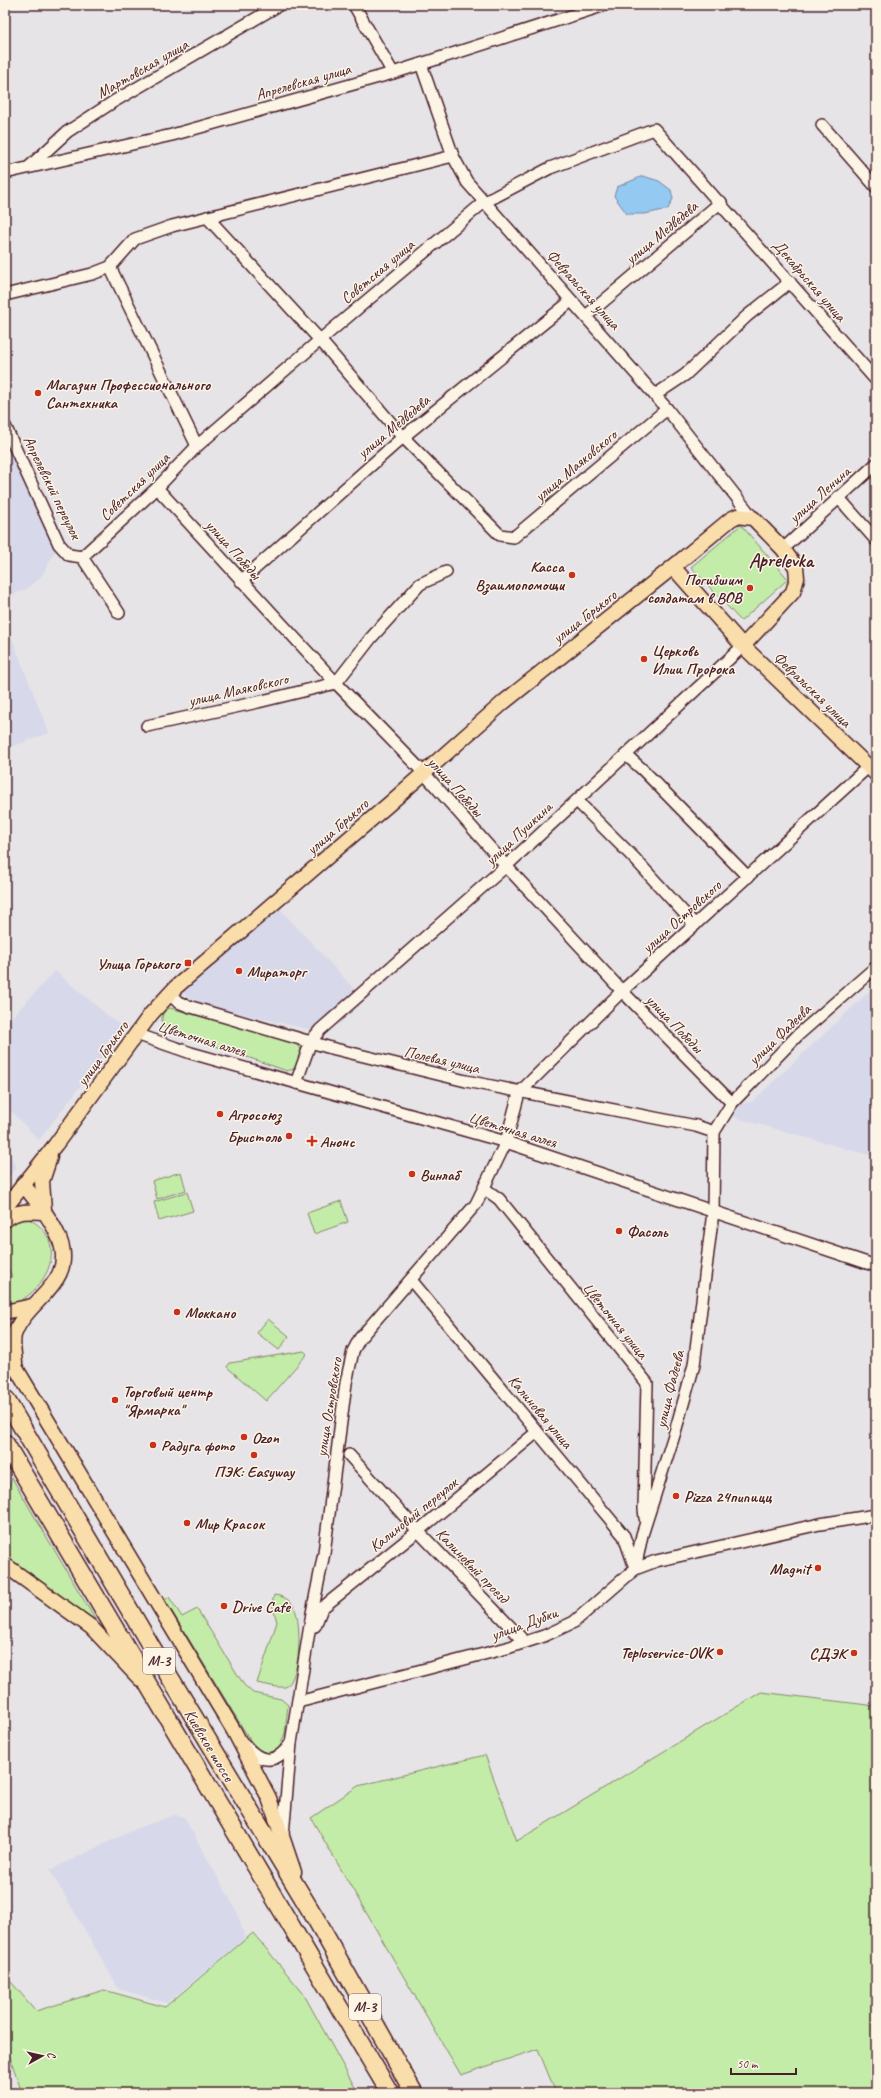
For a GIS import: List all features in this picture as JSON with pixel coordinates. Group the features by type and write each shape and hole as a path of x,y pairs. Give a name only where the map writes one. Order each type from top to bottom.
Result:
{"highway":[{"name":"Киевское шоссе","path":"5,1398 148,1641 317,1921 414,2093"},
{"name":"Киевское шоссе","path":"5,1443 390,2093"}],"main road":[{"name":"улица Горького","path":"56,1144 136,1034 169,993 390,804 423,772 504,702 731,519 737,516 754,518"},
{"path":"743,646 793,592 797,578 796,567 783,549 754,518"},
{"name":"Февральская улица","path":"673,567 743,646 872,771"},
{"path":"5,1208 56,1144"},
{"path":"44,1212 42,1191 43,1175 56,1144"},
{"path":"16,1367 13,1351 14,1335 32,1306 52,1286 62,1265 63,1254 59,1238 44,1212 23,1184"},
{"path":"5,1220 13,1214 22,1212 44,1212"},
{"path":"5,1312 32,1306"},
{"path":"5,1350 234,1731 269,1798 283,1837 290,1863 317,1921"},
{"path":"5,1565 91,1627 155,1696"}],"street":[{"name":"Мартовская улица","path":"28,168 73,128 279,5"},
{"path":"354,5 393,73"},
{"name":"Апрелевская улица","path":"5,173 172,136 393,73 605,5"},
{"name":"Февральская улица","path":"421,64 453,156 467,182 483,203 494,212 667,409 754,518"},
{"path":"822,125 876,187"},
{"name":"Советская улица","path":"82,557 158,488 198,446 320,340 483,203 550,168 654,129 721,202"},
{"path":"5,295 92,274 110,267 135,239 207,217 453,156"},
{"name":"Декабрьская улица","path":"721,202 876,380"},
{"name":"улица Медведева","path":"586,316 721,202"},
{"path":"207,217 320,340 402,437"},
{"path":"110,267 198,446"},
{"path":"655,395 685,375 747,316 790,282"},
{"name":"улица Медведева","path":"241,581 402,437 571,301"},
{"name":"улица Маяковского","path":"402,437 500,535 514,537 667,409"},
{"name":"Апрелевский переулок","path":"5,426 59,544 69,555 82,557 119,613"},
{"name":"улица Ленина","path":"783,549 876,464"},
{"name":"улица Победы","path":"158,488 241,581 336,683 423,772 506,866 622,991 732,1103"},
{"path":"838,498 876,540"},
{"path":"336,683 371,638 420,584 446,572"},
{"name":"улица Пушкина","path":"311,1041 320,1030 506,866 743,646"},
{"name":"улица Маяковского","path":"147,726 258,702 336,683"},
{"path":"626,755 643,770 748,877"},
{"name":"улица Островского","path":"298,1702 312,1613 324,1553 346,1383 353,1351 360,1338 462,1222 485,1189 506,1142 519,1093 622,991 748,877 872,771"},
{"path":"577,800 635,859 695,925"},
{"name":"улица Фадеева","path":"635,1569 646,1523 675,1432 694,1365 713,1212 714,1132 732,1103 798,1035 876,967"},
{"name":"Полевая улица","path":"169,993 178,1002 188,1006 331,1048 519,1093 696,1126 714,1132"},
{"name":"Цветочная аллея","path":"136,1034 191,1053 506,1142 876,1266"},
{"path":"296,1083 311,1041"},
{"name":"Цветочная улица","path":"485,1189 499,1199 647,1383 644,1509 646,1523"},
{"name":"Калиновая улица","path":"411,1280 624,1536 635,1569"},
{"name":"Калиновый переулок","path":"316,1626 322,1608 538,1432"},
{"name":"Калиновый проезд","path":"350,1455 418,1531 525,1642"},
{"name":"улица Дубки","path":"298,1702 525,1642 574,1622 635,1569 656,1561 748,1539 876,1514"},
{"path":"283,1837 291,1743 298,1702"},
{"path":"234,1731 254,1754 265,1760 281,1755 291,1743"}],"shaded area":[{"path":"16,456 57,548 41,577 26,589 5,598 5,461"},
{"path":"5,621 49,733 5,749"},
{"path":"280,909 355,990 312,1030 208,1006 183,994 184,986"},
{"path":"55,971 124,1029 39,1140 5,1105 5,1025"},
{"path":"876,985 876,1157 733,1117 739,1105 753,1101"},
{"path":"5,1149 17,1167 5,1182"},
{"path":"175,1815 184,1817 237,1912 245,1939 167,2003 119,1989 50,1870 138,1828"}],"green space":[{"path":"741,525 788,579 741,621 691,567"},
{"path":"170,1008 294,1042 301,1049 299,1060 294,1069 287,1071 164,1028 162,1017 165,1010"},
{"path":"181,1172 186,1190 157,1199 152,1181"},
{"path":"187,1192 193,1211 159,1221 154,1202"},
{"path":"341,1201 348,1222 314,1234 307,1213"},
{"path":"27,1218 38,1225 46,1234 50,1243 50,1264 39,1285 30,1294 19,1302 5,1304 5,1280 12,1276 5,1264 5,1229 17,1219"},
{"path":"268,1319 289,1336 279,1350 257,1333"},
{"path":"304,1351 307,1354 266,1401 227,1367 230,1363"},
{"path":"12,1478 99,1626 5,1557 5,1498"},
{"path":"274,1595 286,1598 294,1607 297,1615 299,1649 295,1672 291,1681 286,1687 277,1687 257,1683 277,1622 272,1604"},
{"path":"169,1597 182,1617 197,1609 244,1685 253,1693 281,1699 288,1705 285,1733 279,1749 269,1752 262,1752 250,1740 165,1600"},
{"path":"761,1692 876,1706 876,2093 556,2093 538,2049 461,2075 311,1818 358,1786 485,1755 517,1841"},
{"path":"253,1933 303,1993 358,2093 22,2093 5,2043 5,1975 36,2011 104,1990 165,2007"}],"water":[{"path":"643,176 659,181 671,190 673,199 668,209 645,214 627,214 614,196 617,187"}],"place":[{"name":"Магазин Профессионального Сантехника","path":"38,393"},
{"name":"Касса Взаимопомощи","path":"572,575"},
{"name":"Погибшим солдатам в ВОВ","path":"750,588"},
{"name":"Церковь Илии Пророка","path":"644,659"},
{"name":"Улица Горького","path":"188,963"},
{"name":"Мираторг","path":"239,971"},
{"name":"Агросоюз","path":"220,1114"},
{"name":"Бристоль","path":"289,1136"},
{"name":"Анонс","path":"312,1141"},
{"name":"Винлаб","path":"412,1174"},
{"name":"Фасоль","path":"619,1231"},
{"name":"Моккано","path":"177,1312"},
{"name":"Торговый центр \"Ярмарка\"","path":"115,1400"},
{"name":"Ozon","path":"244,1437"},
{"name":"Радуга фото","path":"153,1445"},
{"name":"ПЭК: Easyway","path":"254,1455"},
{"name":"Pizza 24пипицц","path":"676,1496"},
{"name":"Мир Красок","path":"187,1523"},
{"name":"Magnit","path":"818,1568"},
{"name":"Drive Cafe","path":"224,1606"},
{"name":"Teploservice-OVK","path":"720,1652"},
{"name":"СДЭК","path":"854,1653"}],"district":[{"name":"Aprelevka","path":"781,560"}]}
